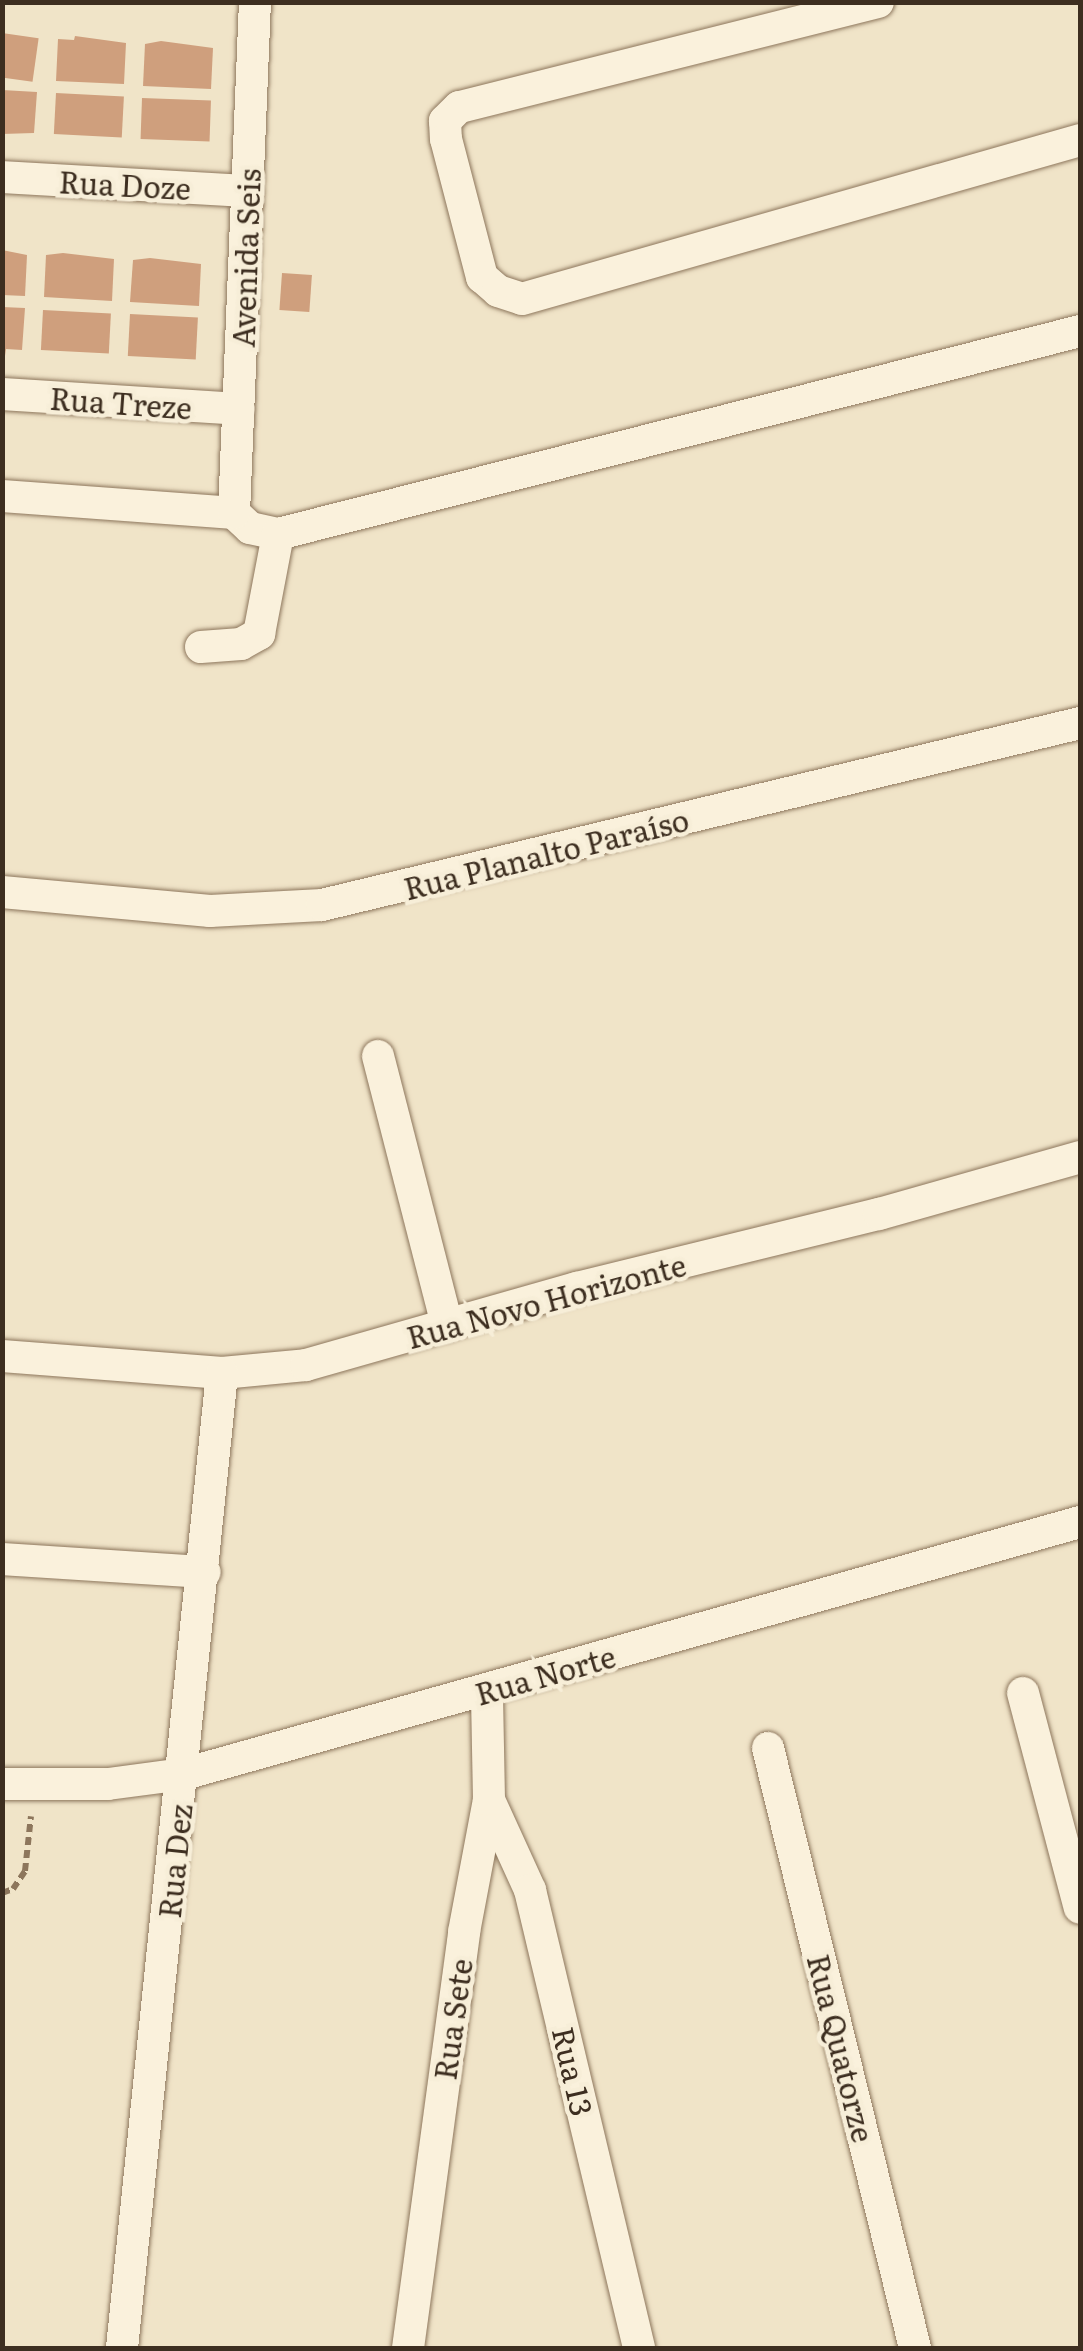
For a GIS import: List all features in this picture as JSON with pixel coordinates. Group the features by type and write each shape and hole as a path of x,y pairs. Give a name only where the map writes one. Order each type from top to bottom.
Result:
{"street":[{"name":"Avenida Seis","path":"234,513 255,2"},
{"path":"878,2 459,107 445,121 446,139 482,277 498,292 522,299 1080,140"},
{"name":"Rua Doze","path":"2,177 248,192"},
{"path":"2,496 234,513 250,528 278,534 1080,330"},
{"name":"Rua Treze","path":"2,394 239,409"},
{"path":"201,647 241,644 259,634 278,534"},
{"name":"Rua Planalto Paraíso","path":"2,892 210,911 322,905 1080,724"},
{"path":"378,1056 447,1325"},
{"name":"Rua Novo Horizonte","path":"2,1356 222,1373 306,1365 1080,1157"},
{"name":"Rua Dez","path":"122,2348 205,1572 222,1373"},
{"name":"Rua Norte","path":"16,1785 108,1784 184,1774 1080,1522"},
{"path":"2,1559 205,1572"},
{"name":"Rua Sete","path":"408,2348 464,1932 490,1800 486,1691"},
{"path":"1024,1693 1080,1908"},
{"name":"Rua Quatorze","path":"768,1748 915,2348"},
{"name":"Rua 13","path":"490,1800 530,1890 639,2348"}],"path":[{"path":"2,1893 20,1880 29,1856 16,1785"}],"building":[{"path":"2,33 39,38 33,82 2,77"},
{"path":"75,36 126,43 124,84 56,81 58,39 74,40"},
{"path":"161,41 213,48 211,89 143,86 145,44"},
{"path":"2,90 37,92 34,133 2,134"},
{"path":"56,93 124,97 122,138 54,134"},
{"path":"142,98 211,100 210,141 141,139"},
{"path":"2,250 27,255 25,296 2,295"},
{"path":"46,255 114,259 112,301 44,297"},
{"path":"133,260 201,264 199,306 130,302"},
{"path":"282,273 312,275 309,312 279,310"},
{"path":"2,307 25,308 22,350 6,349 5,356"},
{"path":"43,310 111,314 109,354 41,350"},
{"path":"130,314 198,318 196,360 128,356"}]}
